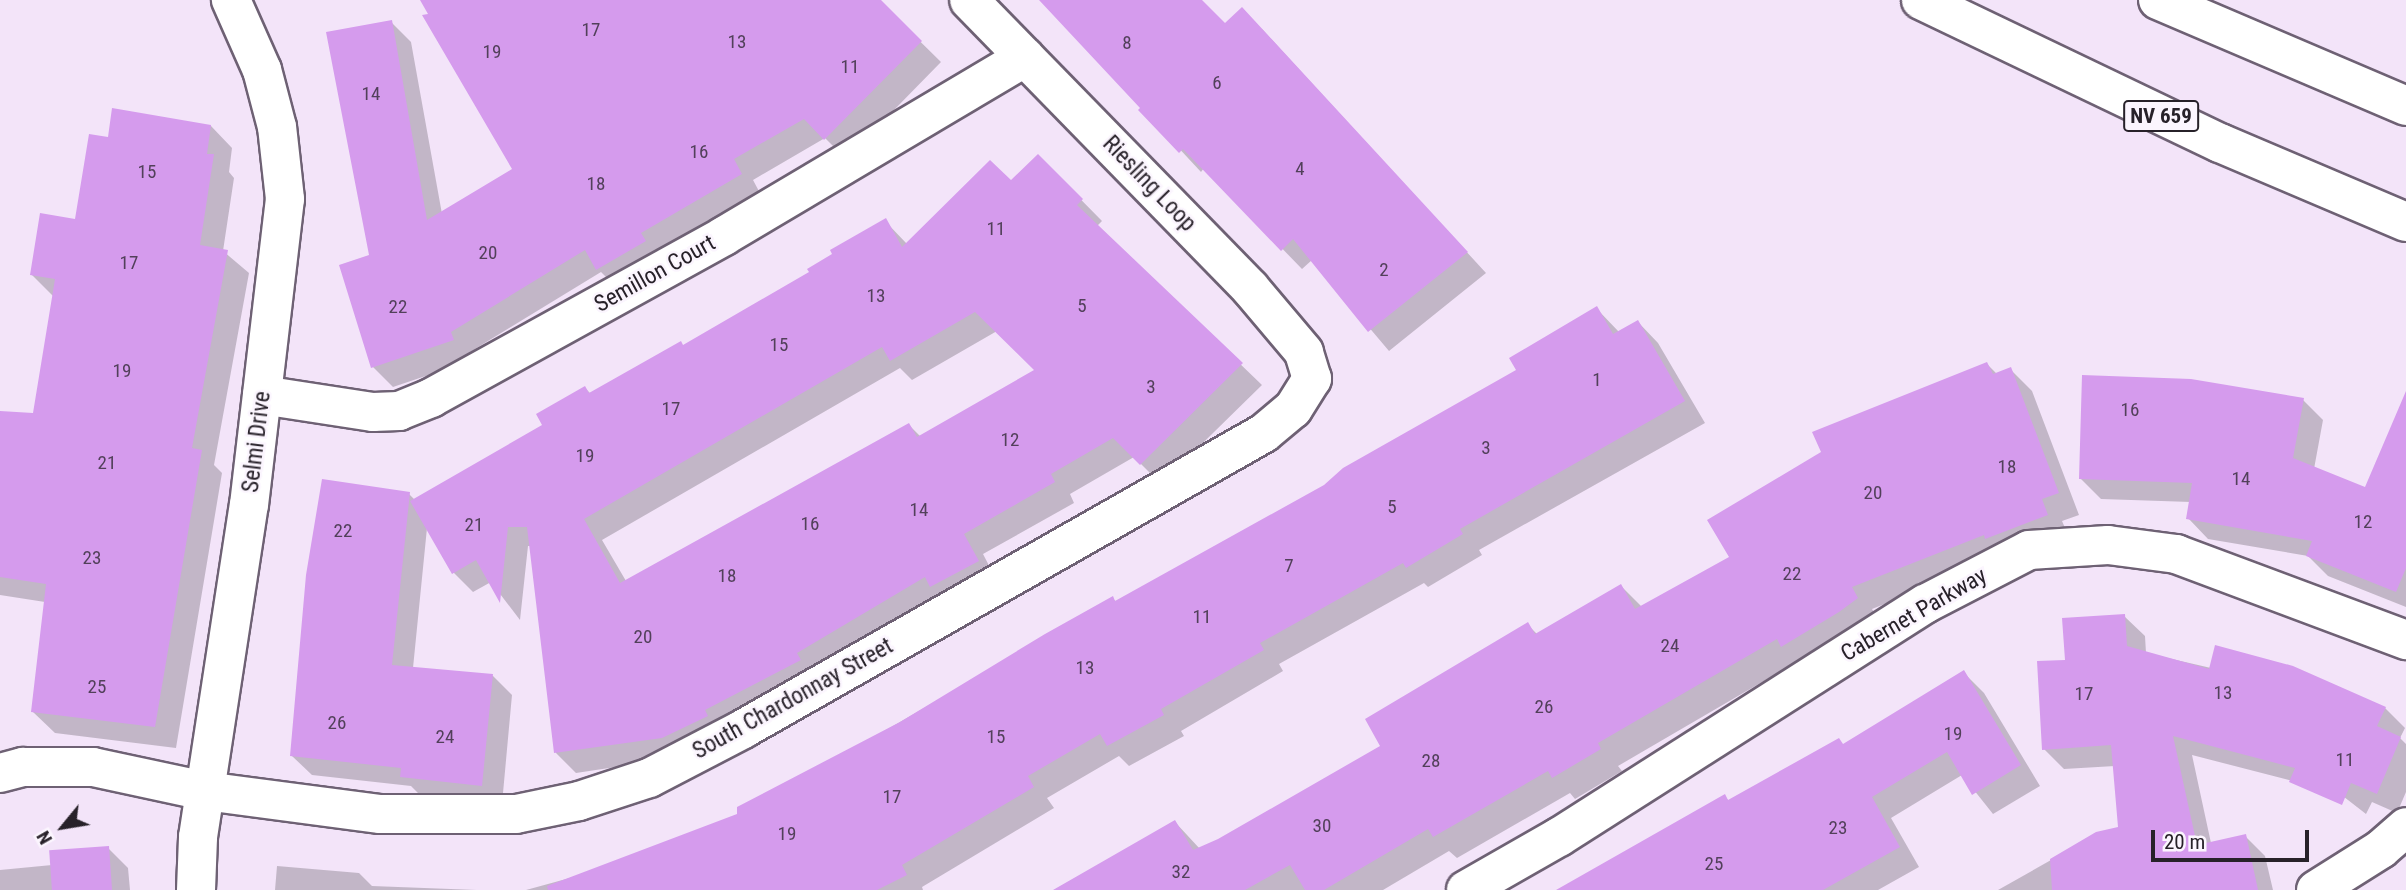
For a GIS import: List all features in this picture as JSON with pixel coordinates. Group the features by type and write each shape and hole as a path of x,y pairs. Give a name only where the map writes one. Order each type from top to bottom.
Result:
{"street":[{"name":"Riesling Loop","path":"969,0 1250,288 1304,352 1312,379"},
{"name":"NV 659","path":"1921,0 2208,138 2406,222"},
{"path":"2158,0 2406,106"},
{"name":"Selmi Drive","path":"196,890 205,790 262,395 285,199 276,127 262,71 238,2"},
{"name":"Semillon Court","path":"262,395 373,412 399,411 431,398 724,236 1025,57"},
{"name":"South Chardonnay Street","path":"0,773 23,767 93,767 205,790 380,814 453,817 528,811 579,802 649,778 1264,433 1293,409 1312,379"},
{"name":"Cabernet Parkway","path":"1466,890 1559,837 1925,604 2029,551 2108,545 2176,554 2406,640"},
{"path":"2316,890 2381,849 2406,827"}],"building":[{"path":"420,0 881,0 922,41 824,140 804,119 734,159 742,174 641,233 646,241 596,270 585,250 451,332 454,340 371,368 339,265 369,255 326,32 392,20 427,220 512,169 422,15 428,14"},
{"path":"1039,0 1202,0 1225,23 1242,7 1468,252 1368,332 1293,239 1281,251 1183,149 1179,153"},
{"path":"112,108 211,125 207,154 214,154 200,245 228,250 192,448 202,450 155,727 31,712 46,584 0,577 0,411 33,413 55,279 30,275 40,213 75,219 89,134 108,137"},
{"path":"1038,154 1083,199 1077,205 1243,363 1140,465 1113,438 1051,474 1055,482 964,534 979,561 930,587 925,577 797,653 801,660 705,710 708,716 662,738 554,753 527,527 508,527 500,603 476,560 452,574 410,501 542,425 536,414 585,386 589,393 681,341 683,345 809,272 807,269 832,254 830,250 886,218 902,247 990,160 1011,180","holes":["975,312 1034,370 917,437 909,423 620,583 584,519 882,347 890,361"]},
{"path":"1597,306 1613,334 1638,320 1685,401 1460,529 1463,534 1406,568 1403,563 1260,643 1264,650 1161,709 1164,715 1107,746 1100,734 1028,776 1034,787 902,865 907,875 877,890 548,890 547,886 737,814 737,807 900,722 1045,634 1113,596 1115,601 1324,485 1343,468 1516,370 1509,358"},
{"path":"1987,362 1993,374 2011,367 2059,493 2042,499 2048,515 1985,539 1984,535 1852,587 1858,598 1781,647 1777,639 1598,743 1601,749 1552,778 1548,771 1433,837 1428,829 1324,890 1305,890 1290,865 1245,890 1053,890 1175,820 1193,850 1218,839 1380,746 1365,719 1528,622 1535,634 1621,584 1635,609 1729,557 1707,520 1821,452 1812,432"},
{"path":"2082,375 2191,379 2304,398 2293,458 2365,487 2406,391 2406,568 2396,592 2306,556 2312,541 2186,519 2192,483 2079,479"},
{"path":"322,479 410,492 392,665 493,674 482,786 400,777 401,768 290,756 306,575"},
{"path":"2125,614 2127,646 2209,669 2215,645 2293,666 2386,707 2377,726 2401,737 2377,794 2351,783 2342,805 2289,782 2295,768 2173,736 2197,845 2246,834 2258,890 2052,890 2050,859 2096,832 2118,827 2111,745 2042,750 2037,661 2065,660 2062,618"},
{"path":"1964,670 2021,765 1972,795 1947,752 1872,797 1900,847 1823,890 1556,890 1725,794 1728,800 1839,738 1843,744"},
{"path":"109,846 112,890 52,890 49,850"}]}
